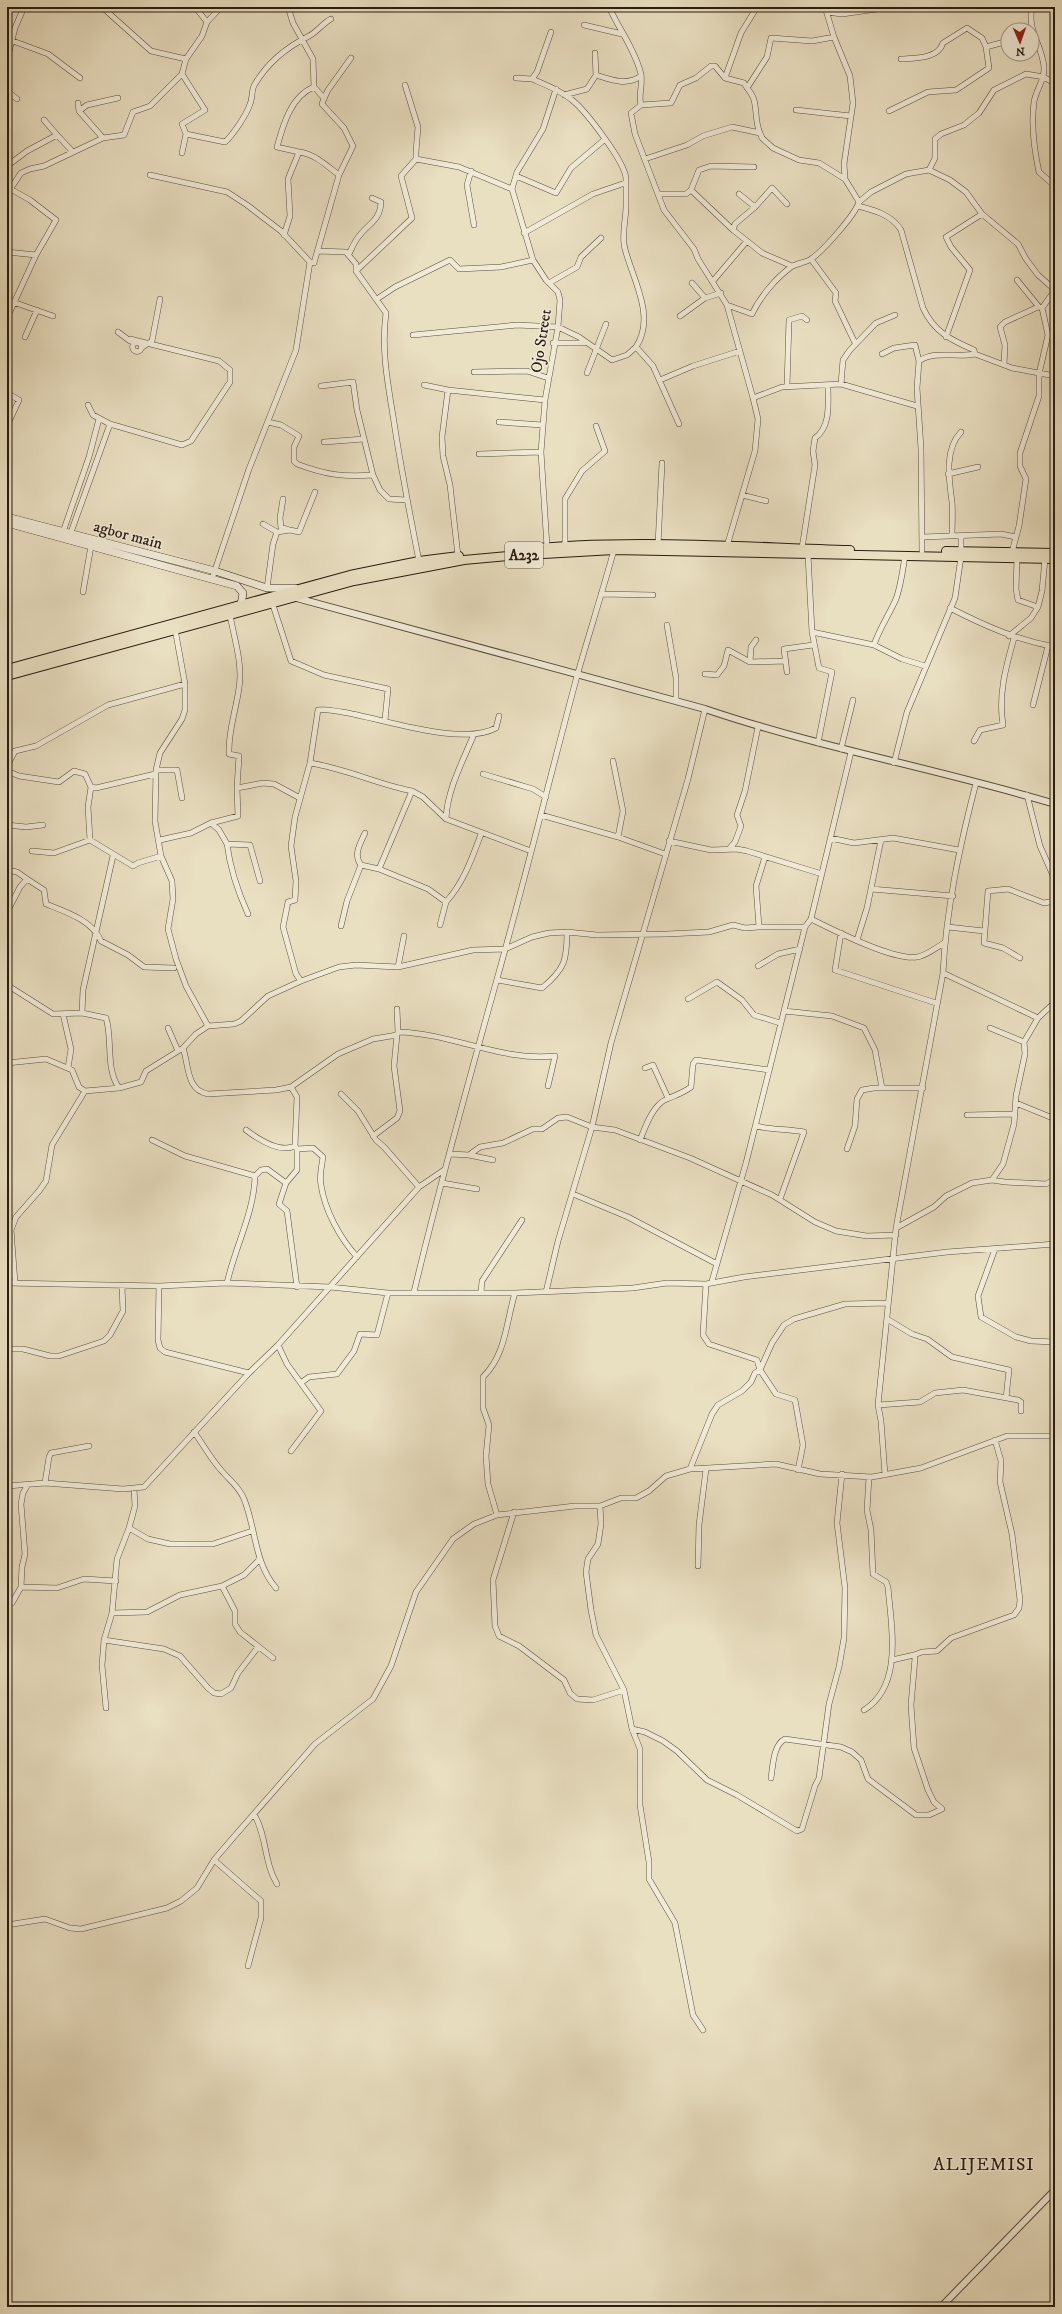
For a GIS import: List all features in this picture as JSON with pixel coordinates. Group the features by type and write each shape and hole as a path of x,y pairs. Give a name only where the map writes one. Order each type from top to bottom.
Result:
{"highway":[{"name":"A232","path":"7,669 299,588 419,561 458,556 565,546 658,545 690,549 727,546 922,551 961,554"},
{"name":"A232","path":"7,676 230,615 272,602 354,581 464,560 614,550 690,549 808,555 1014,555 1055,553"},
{"name":"A232","path":"1014,555 1055,559"}],"main road":[{"name":"agbor main","path":"7,517 67,534 214,571 239,583"},
{"name":"agbor main","path":"7,523 212,579 239,583"},
{"path":"239,583 266,588 299,588"},
{"path":"239,583 243,593 241,605"}],"street":[{"path":"7,60 13,41 15,28 24,7"},
{"path":"102,7 151,51 186,59"},
{"path":"195,7 207,22"},
{"path":"7,318 13,302 36,255 56,220 9,187 21,173 44,166 103,138 124,135 133,112 150,106 182,74 186,59 202,36 207,22 221,7"},
{"path":"288,7 293,23 313,59 314,87 324,98 322,104"},
{"path":"609,7 638,64 643,87 641,105"},
{"path":"725,78 741,33 757,7"},
{"path":"826,9 842,14 892,7"},
{"path":"1032,7 1032,22"},
{"path":"826,9 834,37 850,76 853,103 844,164 845,179"},
{"path":"186,134 225,142 247,113 251,103 254,85 278,55 302,38 309,36 330,19"},
{"path":"584,25 622,34"},
{"path":"889,111 928,92 956,90 989,68 986,47 982,38 967,28 943,43 942,48 931,56 901,59"},
{"path":"532,79 537,72 551,32"},
{"path":"746,88 767,57 771,38 812,41 834,37"},
{"path":"13,41 48,54 80,78"},
{"path":"986,47 1000,44"},
{"path":"564,95 587,89 596,75 595,54"},
{"path":"1040,57 1044,65 1044,77 1034,100 1033,135 1039,172 1055,186"},
{"path":"322,104 328,90 351,58"},
{"path":"727,546 752,464 758,419 727,305 721,293 698,259 694,249 664,210 631,124 631,112 641,105 671,103 679,85 696,78 711,66 715,66 725,78 744,83 754,100 756,126 762,138 773,148 802,161 819,163 840,174 845,179 858,204 884,215 898,224 923,308 928,319 946,337 974,350 975,354"},
{"path":"182,74 205,110 182,124 186,134 182,153"},
{"path":"929,170 935,158 935,139 941,134 964,125 979,113 994,90 1026,74 1044,77 1055,84"},
{"path":"596,75 617,81 634,82 641,76"},
{"path":"414,335 516,324 558,327 612,360 627,355 636,347 642,338 644,314 633,270 624,248 626,178 617,157 604,140 598,128 584,112 564,95 556,89 532,79 516,78"},
{"path":"356,271 412,218 400,176 416,159 418,127 405,85"},
{"path":"314,87 305,91 290,110 284,123 277,147 306,153 321,161 339,175"},
{"path":"416,159 459,167 512,189 516,176 543,129 556,89"},
{"path":"7,91 17,99"},
{"path":"79,112 87,105 118,98"},
{"path":"78,103 79,112 103,138"},
{"path":"310,262 314,263 339,175 353,146 344,128 322,104"},
{"path":"796,110 851,116"},
{"path":"44,120 73,152"},
{"path":"750,130 756,126"},
{"path":"645,159 687,145 703,136 732,128 760,132"},
{"path":"7,166 31,148 57,136"},
{"path":"516,176 556,193 571,168 604,140"},
{"path":"284,235 290,216 288,180 299,152"},
{"path":"659,194 686,194 691,190 699,170 711,166 754,167"},
{"path":"727,305 752,314 765,292 792,266 811,259 846,225 858,204 870,192 906,174 929,170 950,180 966,192 982,214 1018,244 1026,259 1038,275 1055,290 1040,308 1005,322 1000,327 1005,345 1004,364"},
{"path":"471,171 467,185 474,225"},
{"path":"150,175 227,192 247,205 284,235 310,262"},
{"path":"524,233 592,194 625,183"},
{"path":"733,230 735,224 755,207 772,188 787,204"},
{"name":"Ojo Street","path":"512,189 533,260 558,292 560,300 558,327 553,343 542,425 541,452 547,547"},
{"path":"691,190 733,230 762,253 792,266"},
{"path":"739,194 755,207"},
{"path":"349,254 360,234 369,228 379,214 381,202 372,198"},
{"path":"946,337 970,270 951,247 946,237 982,214"},
{"path":"550,283 578,267 581,256 601,238"},
{"path":"713,281 747,241"},
{"path":"318,251 333,250 346,252 349,254 356,264 356,271 386,313 383,339 386,376 406,500 419,561"},
{"path":"7,252 36,255"},
{"path":"811,259 836,293 835,300 855,343"},
{"path":"377,299 395,287 450,260 459,268 501,267 533,260"},
{"path":"212,579 234,513 296,350 310,262"},
{"path":"1017,280 1040,308 1048,335 1039,374 1039,396 1032,412 1020,453 1020,466 1026,478 1014,555 1018,600 1038,607"},
{"path":"692,284 705,298"},
{"path":"680,316 705,298 721,293"},
{"path":"151,344 160,299"},
{"path":"13,302 53,316"},
{"path":"26,337 37,310"},
{"path":"841,384 843,360 855,343 876,323 895,315"},
{"path":"787,386 790,320 802,316 807,320"},
{"path":"587,373 606,324"},
{"path":"88,405 93,415 110,424 179,445 188,443 230,382 230,370 219,361 125,339 118,332"},
{"path":"130,339 132,346 138,343 141,348 151,344"},
{"path":"553,343 585,343"},
{"path":"882,354 894,348 915,345 919,361 917,406 921,450 922,551"},
{"path":"636,347 653,366 679,424"},
{"path":"660,380 693,366 740,351"},
{"path":"919,361 932,355 975,354 1039,374 1055,376"},
{"path":"474,372 527,371 548,378"},
{"path":"321,386 353,382 364,439 373,475 380,490 390,499 406,500"},
{"path":"753,398 787,386 828,386 841,384 917,406"},
{"path":"424,385 448,390 545,400"},
{"path":"802,548 815,465 813,451 815,438 822,433 828,413 828,386"},
{"path":"448,390 442,437 443,456 450,484 458,556"},
{"path":"7,393 19,400 7,426"},
{"path":"67,534 99,419"},
{"path":"268,422 281,425 299,436 294,447 293,455 294,461 297,464 325,474 346,477 373,475"},
{"path":"499,422 542,425"},
{"path":"67,534 110,424"},
{"path":"565,546 565,499 582,471 605,451 596,426"},
{"path":"952,536 952,502 948,474 954,439 961,432"},
{"path":"324,442 364,439"},
{"path":"479,454 541,452"},
{"path":"658,545 662,463"},
{"path":"948,474 978,467"},
{"path":"283,500 280,518 281,528 299,532 315,492"},
{"path":"742,494 766,500"},
{"path":"263,524 277,532 290,530"},
{"path":"266,588 277,532"},
{"path":"923,537 1001,534 1016,537"},
{"path":"894,763 907,712 925,666 955,598 962,536"},
{"path":"83,592 92,546"},
{"path":"414,1292 431,1219 442,1184 444,1170 450,1154 477,1046 497,980 578,675 614,550"},
{"path":"808,555 813,645 819,668 832,672 818,743"},
{"path":"874,645 878,632 895,600 901,581 905,555"},
{"path":"974,741 980,730 1003,725 1000,706 1002,682 1012,637 1031,618 1038,607 1042,591 1045,559"},
{"path":"601,594 653,595"},
{"path":"292,597 706,709 758,727 894,763 1027,795 1055,804"},
{"path":"272,602 291,661 324,675 388,689 385,720"},
{"path":"950,608 1012,637 1055,647"},
{"path":"160,840 190,833 211,823 238,816 236,788 239,756 230,754 229,743 231,719 239,687 240,670 230,615"},
{"path":"667,624 676,678 676,701"},
{"path":"175,629 185,684 185,710 182,719 160,753 156,772 155,821 160,840 161,856 172,881 173,899 168,930 186,986 208,1026"},
{"path":"812,632 874,645 902,659 925,666"},
{"path":"750,662 751,647 756,640"},
{"path":"787,672 784,648 813,645"},
{"path":"1033,705 1048,646"},
{"path":"705,674 717,675 721,671 728,650 750,662 786,662"},
{"path":"7,766 16,751 36,746 108,705 185,684"},
{"path":"841,749 854,700"},
{"path":"546,1292 558,1241 592,1127 611,1043 668,841 688,779 706,709"},
{"path":"301,981 296,974 282,927 288,902 294,900 296,881 291,846 300,798 310,763 318,710 331,710 385,720 399,726 428,731 474,734 496,728 499,716"},
{"path":"729,849 735,842 741,826 737,815 745,792 758,727"},
{"path":"446,819 446,808 474,734"},
{"path":"712,1281 756,1126 780,1023 805,927 811,919 851,752"},
{"path":"613,761 624,810 618,837"},
{"path":"310,763 329,766 346,773 412,791 423,797 446,819 481,834 531,851"},
{"path":"91,787 96,788 156,772 177,770 182,798"},
{"path":"7,772 19,776 59,782 74,771 85,774 91,787 88,807 90,840"},
{"path":"483,774 533,789 546,797"},
{"path":"236,788 263,783 274,784 300,798"},
{"path":"885,1475 881,1421 878,1405 888,1303 891,1294 896,1228 923,1088 936,1003 943,973 944,943 953,896 959,850 976,783"},
{"path":"380,869 412,791"},
{"path":"1027,795 1040,846 1055,880"},
{"path":"437,810 446,808"},
{"path":"541,815 618,837 665,854"},
{"path":"211,823 219,830 227,844 229,858 248,914"},
{"path":"7,825 26,827 43,825"},
{"path":"365,833 358,848 357,860 361,865 380,869 428,889 446,902"},
{"path":"440,925 446,902 457,890 465,876 481,834"},
{"path":"830,838 854,843 893,838 959,850"},
{"path":"32,851 54,853 90,840"},
{"path":"90,840 113,856 133,866 161,856"},
{"path":"857,940 871,889 881,840"},
{"path":"668,841 711,850 737,849 822,874"},
{"path":"227,844 250,845 260,881"},
{"path":"82,1013 83,990 113,856"},
{"path":"759,927 756,886 764,856"},
{"path":"341,926 347,901 361,865"},
{"path":"7,870 17,872 44,890 46,904 72,914 96,931 100,941 128,955 144,967 174,968"},
{"path":"7,911 20,887 28,879"},
{"path":"871,889 953,896"},
{"path":"1020,958 1003,948 984,943 988,891 1008,889 1044,903 1055,901"},
{"path":"811,919 857,940 905,957 918,957 944,943"},
{"path":"7,1063 46,1059 72,1070 79,1087 85,1091 119,1088 141,1082 146,1071 180,1050 196,1034 208,1026 234,1024 241,1021 268,996 301,981 339,967 356,965 398,967 467,951 505,949 532,937 567,932 596,935 709,932 732,925 745,928 805,927"},
{"path":"948,926 984,931"},
{"path":"497,980 542,988 555,977 567,957 567,932"},
{"path":"841,933 835,970 936,1003"},
{"path":"398,967 404,936"},
{"path":"758,966 778,954 800,949"},
{"path":"943,973 1038,1018"},
{"path":"688,999 717,982 742,1000 754,1015 780,1023"},
{"path":"7,985 53,1014 82,1013 106,1018 110,1030 112,1073 119,1088"},
{"path":"992,1180 1003,1164 1014,1124 1014,1114 1025,1054 1024,1042 1038,1018 1055,1002"},
{"path":"372,1136 397,1118 400,1111 394,1066 398,1033 396,1009"},
{"path":"784,1011 832,1016 864,1028 875,1050 882,1088"},
{"path":"63,1014 71,1049 68,1068"},
{"path":"168,1028 180,1050 191,1083 203,1094 263,1092 291,1087 338,1054 373,1039 398,1033 444,1038 527,1058 555,1056 548,1086"},
{"path":"990,1028 1024,1042"},
{"path":"640,1140 655,1109 668,1098 674,1098 691,1087 693,1064 696,1060 769,1070"},
{"path":"646,1068 653,1065 668,1098"},
{"path":"291,1087 297,1097 297,1170 286,1183 279,1204 287,1211 297,1287"},
{"path":"847,1149 855,1126 857,1099 862,1090 882,1088 923,1088"},
{"path":"15,1283 11,1230 12,1222 40,1192 46,1181 52,1145 85,1091"},
{"path":"341,1094 358,1111 372,1136 419,1187"},
{"path":"1016,1103 1055,1120"},
{"path":"967,1114 1014,1114"},
{"path":"469,1155 480,1147 503,1142 533,1129 542,1129 558,1118 567,1116 592,1127 615,1130 690,1158 780,1199 815,1222 836,1231 867,1236 896,1235"},
{"path":"756,1126 770,1130 784,1129 804,1132 780,1199"},
{"path":"246,1130 273,1145 291,1148 313,1148 323,1157 321,1184 326,1203 340,1236 357,1257"},
{"path":"152,1140 185,1156 255,1176"},
{"path":"450,1154 469,1155 493,1160"},
{"path":"227,1283 232,1262 243,1232 255,1185 255,1176 261,1170 267,1169 286,1183"},
{"path":"7,1486 27,1486 45,1483 134,1489 144,1487 249,1373 278,1345 419,1187 444,1170"},
{"path":"896,1228 934,1207 946,1196 972,1183 992,1180 1046,1184 1055,1179"},
{"path":"442,1184 477,1189"},
{"path":"573,1194 628,1217 717,1264"},
{"path":"481,1292 485,1276 522,1220"},
{"path":"7,1283 122,1286 227,1283 297,1287 330,1287 388,1293 546,1292 633,1288 667,1283 706,1284 712,1281 894,1258 1055,1244"},
{"path":"995,1249 978,1296 981,1318 1016,1337 1031,1341 1055,1342"},
{"path":"706,1284 703,1335 705,1341 709,1344 757,1360 760,1370 776,1394 795,1400 803,1444 798,1470"},
{"path":"7,1349 23,1349 50,1356 59,1356 104,1341 110,1335 124,1311 122,1286"},
{"path":"159,1286 158,1340 160,1348 165,1352 249,1373"},
{"path":"302,1382 309,1377 337,1374 354,1351 360,1334 377,1334 388,1293"},
{"path":"497,1514 488,1484 486,1456 489,1425 483,1408 483,1377 497,1360 504,1341 515,1293"},
{"path":"690,1468 715,1410 722,1402 742,1391 755,1373 760,1370 778,1332 794,1319 845,1304 888,1303"},
{"path":"887,1319 912,1334 927,1338 952,1357 1009,1370 1006,1398"},
{"path":"278,1345 287,1364 302,1382 315,1405 321,1411 291,1451"},
{"path":"878,1405 920,1402 935,1393 956,1390 1006,1398 1021,1402 1021,1411"},
{"path":"194,1432 220,1470 236,1485 244,1499 260,1559 270,1582 276,1588"},
{"path":"7,1925 44,1919 70,1928 81,1929 167,1908 181,1901 197,1888 214,1860 315,1744 373,1699 390,1666 416,1592 453,1539 474,1524 497,1514 574,1506 600,1506 621,1498 636,1498 649,1491 666,1476 690,1468 706,1469 776,1464 820,1474 842,1474 869,1477 921,1468 1007,1436 1055,1436"},
{"path":"892,1660 914,1656 922,1652 937,1651 951,1638 1014,1615 1019,1608 1020,1600 1012,1534 1000,1482 1001,1461 995,1440"},
{"path":"45,1483 49,1457 51,1454 89,1446"},
{"path":"698,1566 699,1525 706,1469"},
{"path":"632,1730 645,1732 663,1741 677,1751 707,1780 737,1795 797,1831 802,1829 819,1778 829,1704 839,1667 844,1638 845,1588 837,1523 842,1474"},
{"path":"864,1710 871,1706 883,1688 892,1660 888,1586 886,1582 873,1574 871,1561 871,1530 867,1510 869,1477"},
{"path":"7,1606 12,1604 21,1587 22,1567 26,1554 21,1504 23,1493 27,1486"},
{"path":"106,1708 102,1665 104,1640 112,1613 117,1559 129,1528 135,1506 134,1489"},
{"path":"600,1506 601,1524 598,1544 588,1559 586,1572 587,1590 596,1635 624,1690 632,1730 640,1749 640,1805 649,1862 649,1879 676,1923 693,2015 703,2030"},
{"path":"514,1512 493,1580 495,1626 499,1636 518,1646 552,1670 564,1680 570,1693 577,1700 593,1700 624,1690"},
{"path":"129,1528 148,1540 170,1544 213,1544 252,1531"},
{"path":"112,1613 147,1612 180,1595 222,1586 244,1575 260,1559"},
{"path":"21,1587 57,1588 84,1579 116,1581"},
{"path":"222,1586 235,1611 236,1624 240,1632 273,1658"},
{"path":"104,1640 164,1649 180,1656 208,1688 214,1693 221,1694 231,1688 238,1673 258,1647"},
{"path":"771,1778 774,1758 780,1742 791,1739 824,1746 841,1747 852,1752 861,1760 868,1779 916,1815 928,1815 942,1809 934,1802 928,1790 914,1748 911,1705 914,1656"},
{"path":"254,1814 260,1826 266,1856 277,1884"},
{"path":"214,1860 261,1901 261,1918 248,1966"},
{"path":"941,2307 1055,2190"}],"district":[{"name":"ALIJEMISI","path":"984,2165"}]}
